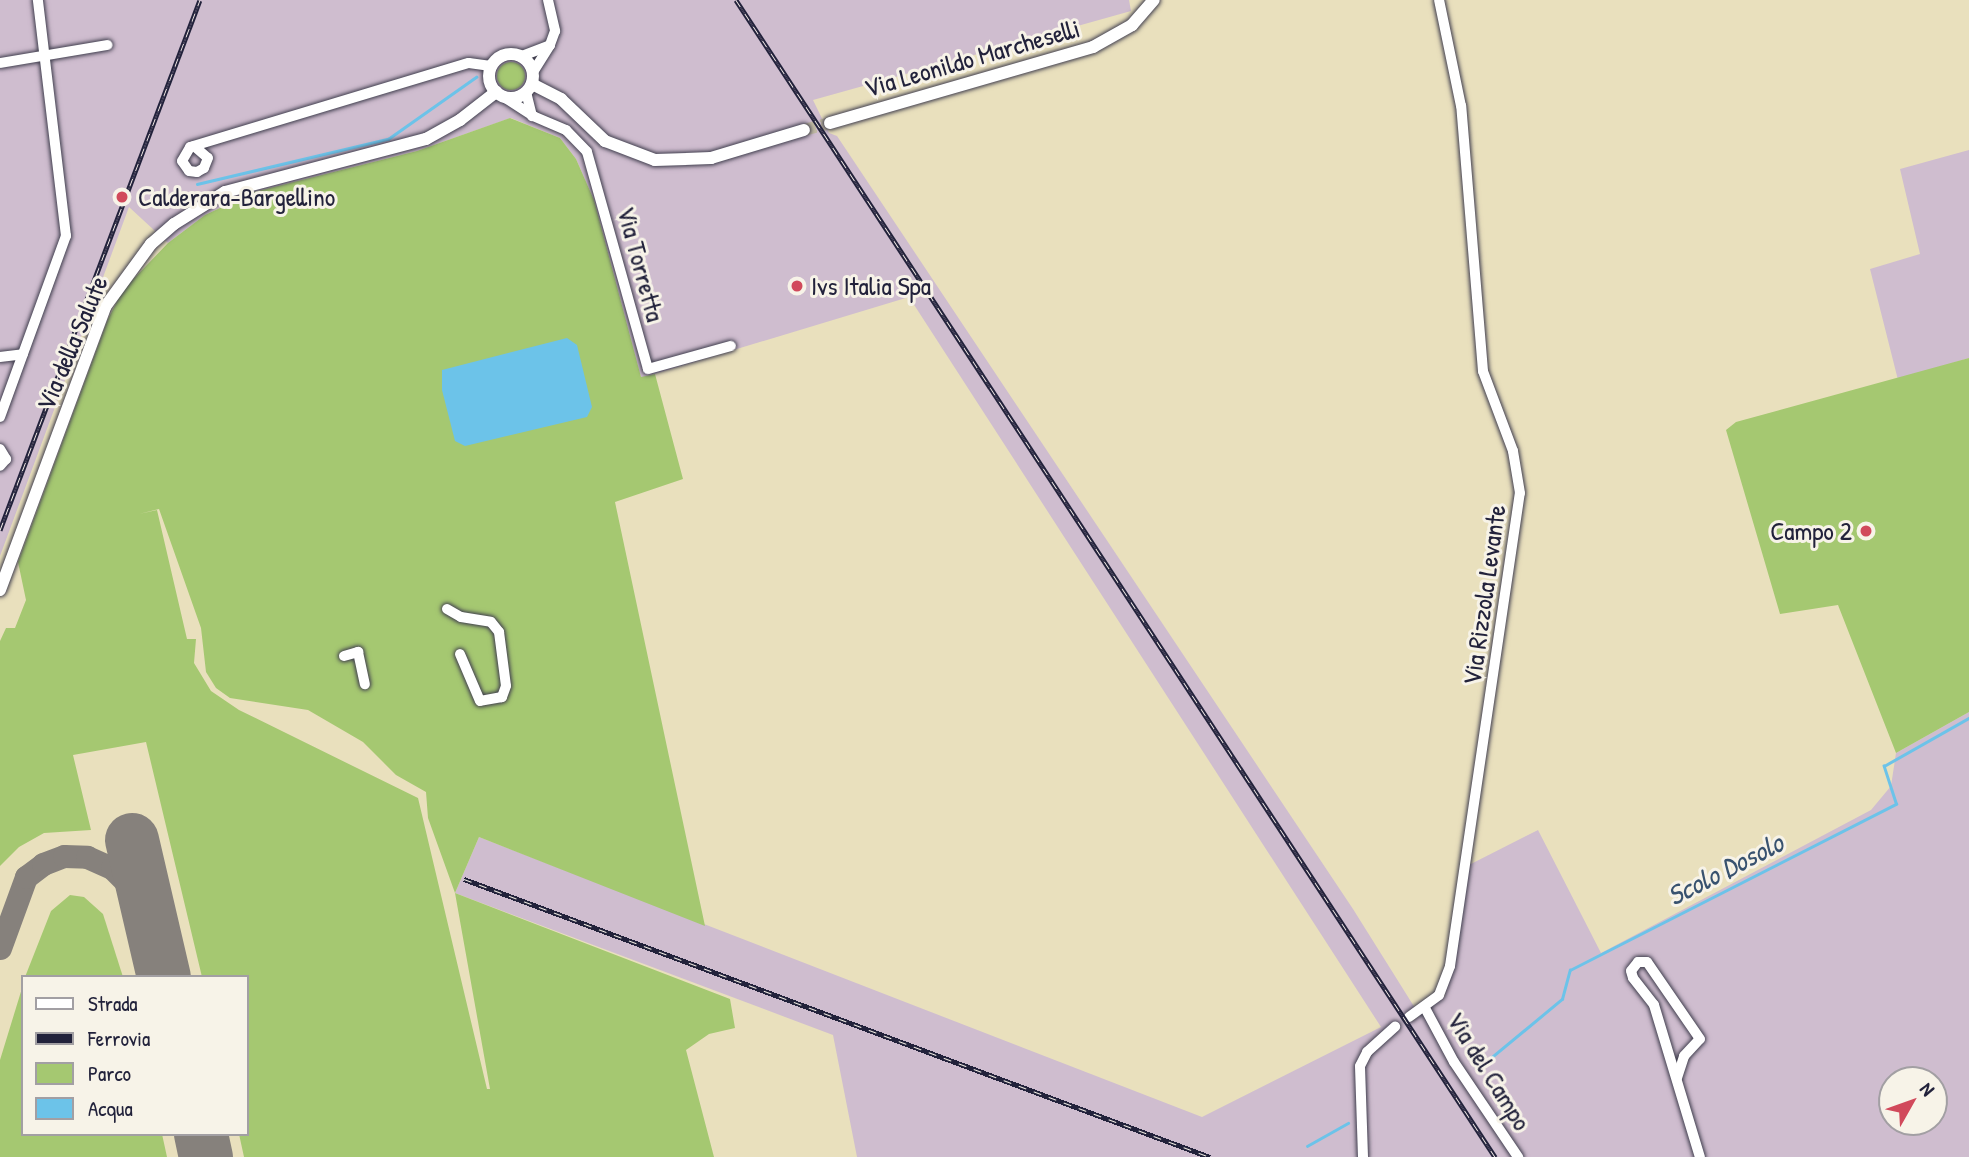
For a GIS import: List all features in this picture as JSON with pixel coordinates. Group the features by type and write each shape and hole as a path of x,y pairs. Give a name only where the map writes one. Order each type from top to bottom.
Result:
{"street":[{"path":"0,417 66,236 38,0"},
{"path":"530,83 555,31 548,0"},
{"name":"Via Leonildo Marcheselli","path":"830,123 1093,47 1132,25 1154,0"},
{"name":"Via Rizzola Levante","path":"1409,1017 1439,995 1450,966 1520,493 1513,451 1483,371 1461,106 1439,0"},
{"path":"0,63 108,45"},
{"path":"500,94 490,82 491,66 504,54 522,56 550,45"},
{"path":"522,56 530,83 533,116"},
{"path":"215,139 207,154 204,168 189,171 182,156 194,146 215,139 468,63 491,66"},
{"path":"530,83 561,99 605,141 655,160 711,158 804,130"},
{"name":"Via della Salute","path":"0,590 105,307 151,244 174,224 225,192 426,139 500,94 530,83"},
{"name":"Via Torretta","path":"500,94 533,116 566,130 587,152 648,369 730,346"},
{"path":"194,146 207,154"},
{"path":"0,356 23,354"},
{"path":"0,449 6,459 0,466"},
{"path":"447,609 461,617 491,622 499,632 506,686 502,697 480,701 460,654"},
{"path":"344,656 358,652 365,684"},
{"path":"1677,1078 1678,1066 1700,1039 1647,962 1639,962 1632,971 1633,978 1654,1005 1700,1157"},
{"name":"Via del Campo","path":"1425,1007 1454,1062 1518,1157"},
{"path":"1363,1157 1360,1066 1367,1052 1395,1027"}],"shaded area":[{"path":"0,0 1129,0 1131,11 813,100 829,133 837,136 1353,909 1415,1008 1407,1013 1413,1021 1445,996 1467,866 1538,830 1601,953 1871,810 1891,786 1896,753 1969,712 1969,1157 857,1157 833,1035 455,893 479,837 1202,1117 1381,1027 909,297 641,378 594,200 576,159 560,138 511,118 417,151 254,192 205,215 168,243 129,207 0,556"},
{"path":"1969,150 1969,358 1898,380 1870,269 1920,254 1900,169"}],"green space":[{"path":"511,62 521,66 525,76 521,86 511,90 501,86 497,76 501,66"},
{"path":"510,118 560,138 576,159 594,200 641,377 655,374 683,479 615,502 705,926 479,837 455,893 730,999 735,1028 709,1034 686,1050 714,1157 244,1157 239,1136 248,1136 248,975 202,975 146,742 73,755 91,830 44,833 19,847 0,866 0,641 6,628 15,628 26,600 18,562 108,319 123,290 168,243 205,215 254,192 417,151","holes":["159,509 201,628 206,672 216,688 230,698 308,710 363,742 396,775 426,792 428,818 455,893 490,1089 487,1089 418,798 239,710 211,691 194,663 196,639 187,639 157,510 139,514"]},
{"path":"1969,358 1969,712 1896,753 1838,605 1780,614 1726,430 1736,422"},
{"path":"70,895 84,897 103,914 122,975 26,975 51,911"},
{"path":"21,992 21,1136 162,1136 167,1157 0,1157 0,1060"}],"water":[{"path":"567,338 577,345 592,407 587,417 465,446 455,441 442,390 442,370"}],"waterway":[{"path":"197,184 388,139 476,77"},
{"name":"Scolo Dosolo","path":"1481,1066 1562,999 1570,970 1896,804 1884,766 1969,718"},
{"name":"Scolo Dosolo","path":"1307,1146 1348,1123"}],"taxiway":[{"path":"0,948 26,877 43,864 64,856 87,857 112,868 136,892 151,923"}],"runway":[{"path":"132,840 164,975"},
{"path":"201,1136 206,1157"}],"tunnel":[{"path":"804,130 830,123"}],"railway":[{"path":"0,530 200,0"},
{"path":"736,0 1495,1157"},
{"path":"464,879 1210,1157"}],"place":[{"name":"Calderara-Bargellino","path":"122,197"},
{"name":"Ivs Italia Spa","path":"797,286"},
{"name":"Campo 2","path":"1866,531"}]}
